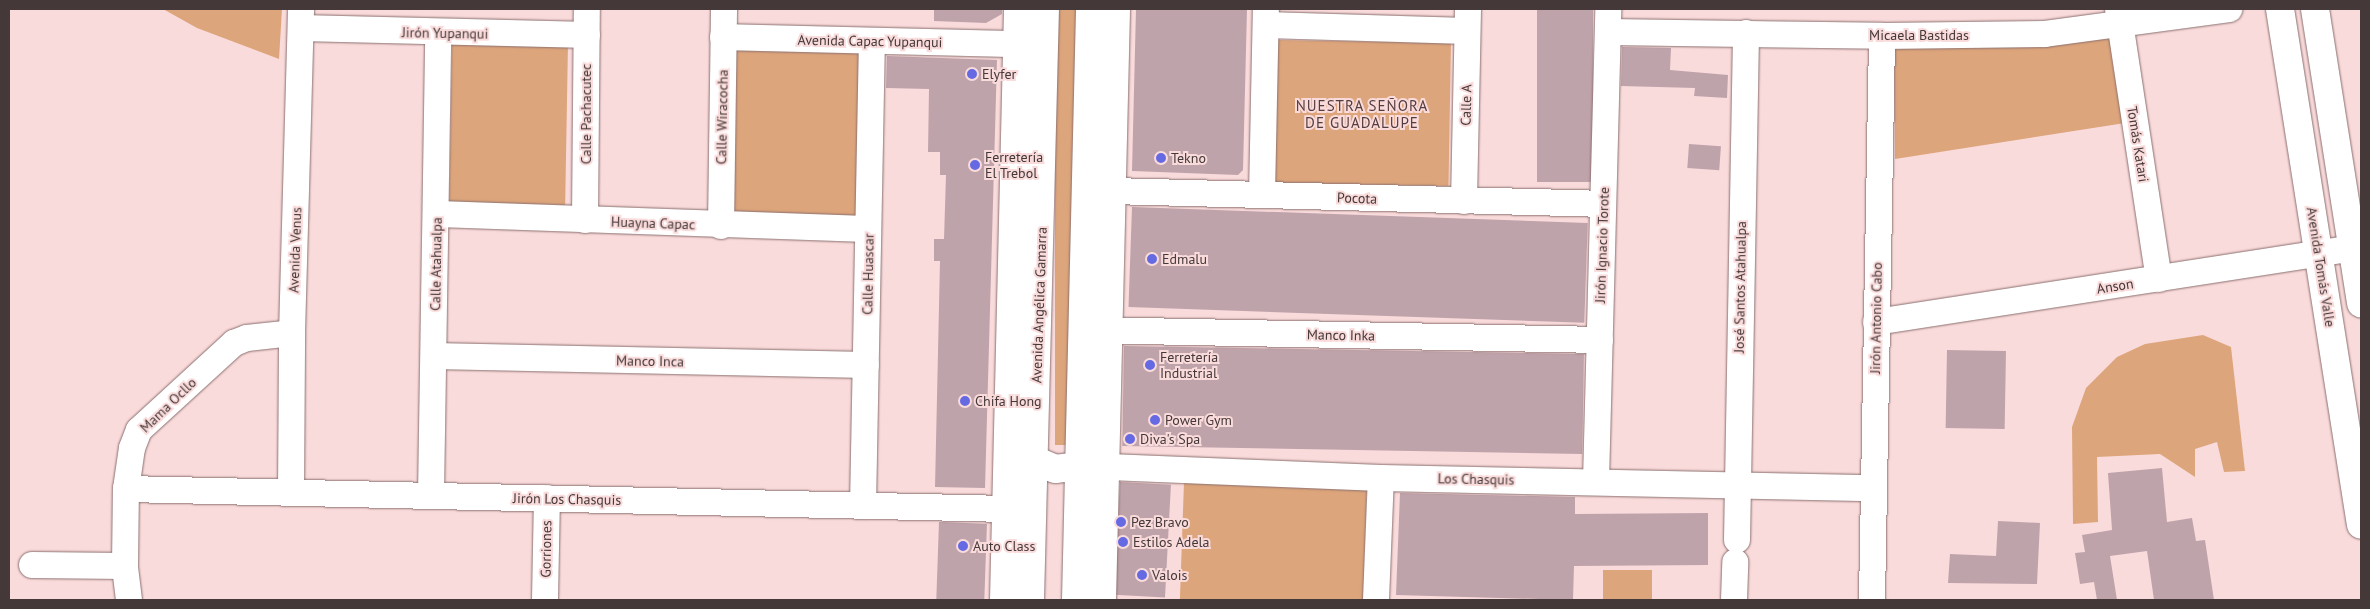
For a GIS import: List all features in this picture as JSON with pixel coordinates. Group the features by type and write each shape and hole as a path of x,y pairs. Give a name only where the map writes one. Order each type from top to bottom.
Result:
{"main road":[{"name":"Avenida Angélica Gamarra","path":"1004,600 1018,122 1018,9"},
{"name":"Avenida Angélica Gamarra","path":"1030,600 1042,239 1045,9"},
{"path":"1090,9 1095,331 1092,467 1102,600"},
{"path":"1095,331 1111,191 1116,9"},
{"name":"Avenida Tomás Valle","path":"2280,9 2320,254 2361,525"},
{"path":"2315,9 2361,303"},
{"path":"1018,122 1042,239"},
{"path":"1034,460 1055,469 1092,467"},
{"path":"1076,600 1092,467"}],"street":[{"name":"Calle Pachacutec","path":"585,220 587,9"},
{"name":"Calle Wiracocha","path":"721,226 724,9"},
{"name":"Micaela Bastidas","path":"1608,20 1746,33 1882,36 2045,34 2119,16 2229,9"},
{"name":"Tomás Katari","path":"2119,16 2159,279"},
{"path":"1262,194 1266,17 1468,20"},
{"name":"Jirón Yupanqui","path":"302,18 438,33 587,35"},
{"name":"Avenida Venus","path":"291,492 292,333 302,18"},
{"name":"Calle A","path":"1464,201 1468,20"},
{"name":"Jirón Ignacio Torote","path":"1596,481 1608,20"},
{"name":"Calle Atahualpa","path":"430,495 437,214 438,33"},
{"name":"José Santos Atahualpa","path":"1734,600 1746,33"},
{"name":"Jirón Antonio Cabo","path":"1872,600 1882,36"},
{"name":"Avenida Capac Yupanqui","path":"723,37 1018,44"},
{"name":"Calle Huascar","path":"863,506 872,42"},
{"name":"Pocota","path":"1111,191 1603,204"},
{"name":"Huayna Capac","path":"437,214 721,226 868,229"},
{"name":"Anson","path":"1876,322 2352,248"},
{"name":"Manco Inka","path":"1095,331 1600,340"},
{"name":"Mama Ocllo","path":"129,600 125,566 126,490 132,448 140,430 234,343 247,338 292,333"},
{"name":"Manco Inca","path":"434,356 866,365"},
{"name":"Los Chasquis","path":"1092,467 1381,478 1873,488"},
{"path":"1376,600 1381,478"},
{"name":"Jirón Los Chasquis","path":"126,490 291,492 1007,509"},
{"name":"Gorriones","path":"545,600 547,498"},
{"path":"32,565 125,566"}],"shaded area":[{"path":"163,9 282,9 279,59 197,28"},
{"path":"1055,9 1081,9 1081,445 1055,445"},
{"path":"2112,37 2125,123 1895,159 1894,45"},
{"path":"1277,40 1451,43 1448,186 1275,183"},
{"path":"452,42 568,44 565,205 449,203"},
{"path":"734,45 865,47 862,220 731,218"},
{"path":"2203,335 2231,347 2245,471 2224,472 2217,442 2195,449 2195,477 2160,454 2097,457 2098,522 2073,524 2072,427 2086,388 2117,357 2145,344"},
{"path":"1184,482 1367,488 1363,600 1180,600"},
{"path":"1603,570 1652,570 1652,599 1603,599"}],"building":[{"path":"934,9 1002,9 1002,14 986,23 934,21"},
{"path":"1136,9 1247,9 1243,170 1238,175 1132,171"},
{"path":"1537,9 1593,9 1593,182 1537,182"},
{"path":"1622,47 1671,48 1670,70 1728,75 1727,98 1694,96 1695,88 1621,86"},
{"path":"887,56 997,60 985,488 935,487 940,261 934,261 934,239 944,239 946,175 940,175 940,152 928,152 929,89 886,88"},
{"path":"1689,144 1721,146 1719,170 1687,168"},
{"path":"1132,207 1588,223 1584,323 1129,307"},
{"path":"1124,346 1584,354 1582,454 1122,446"},
{"path":"1947,350 2006,351 2005,429 1946,428"},
{"path":"2162,468 2167,522 2192,518 2196,541 2205,540 2214,600 2154,600 2147,551 2110,556 2117,600 2097,600 2094,582 2080,584 2075,553 2085,552 2082,535 2112,530 2108,473"},
{"path":"1120,482 1171,485 1165,598 1114,595"},
{"path":"1400,493 1575,497 1575,514 1708,513 1708,565 1574,566 1573,600 1396,595"},
{"path":"1998,521 2040,523 2037,584 1948,583 1950,554 1996,556"},
{"name":"Auto Class","path":"939,522 987,524 984,600 936,600"}],"place":[{"name":"Elyfer","path":"972,74"},
{"name":"Tekno","path":"1161,158"},
{"name":"Ferretería El Trebol","path":"975,165"},
{"name":"Edmalu","path":"1152,259"},
{"name":"Ferretería Industrial","path":"1150,365"},
{"name":"Chifa Hong","path":"965,401"},
{"name":"Power Gym","path":"1155,420"},
{"name":"Diva's Spa","path":"1130,439"},
{"name":"Pez Bravo","path":"1121,522"},
{"name":"Estilos Adela","path":"1123,542"},
{"name":"Auto Class","path":"963,546"},
{"name":"Valois","path":"1142,575"}],"district":[{"name":"NUESTRA SEÑORA DE GUADALUPE","path":"1362,114"}]}
